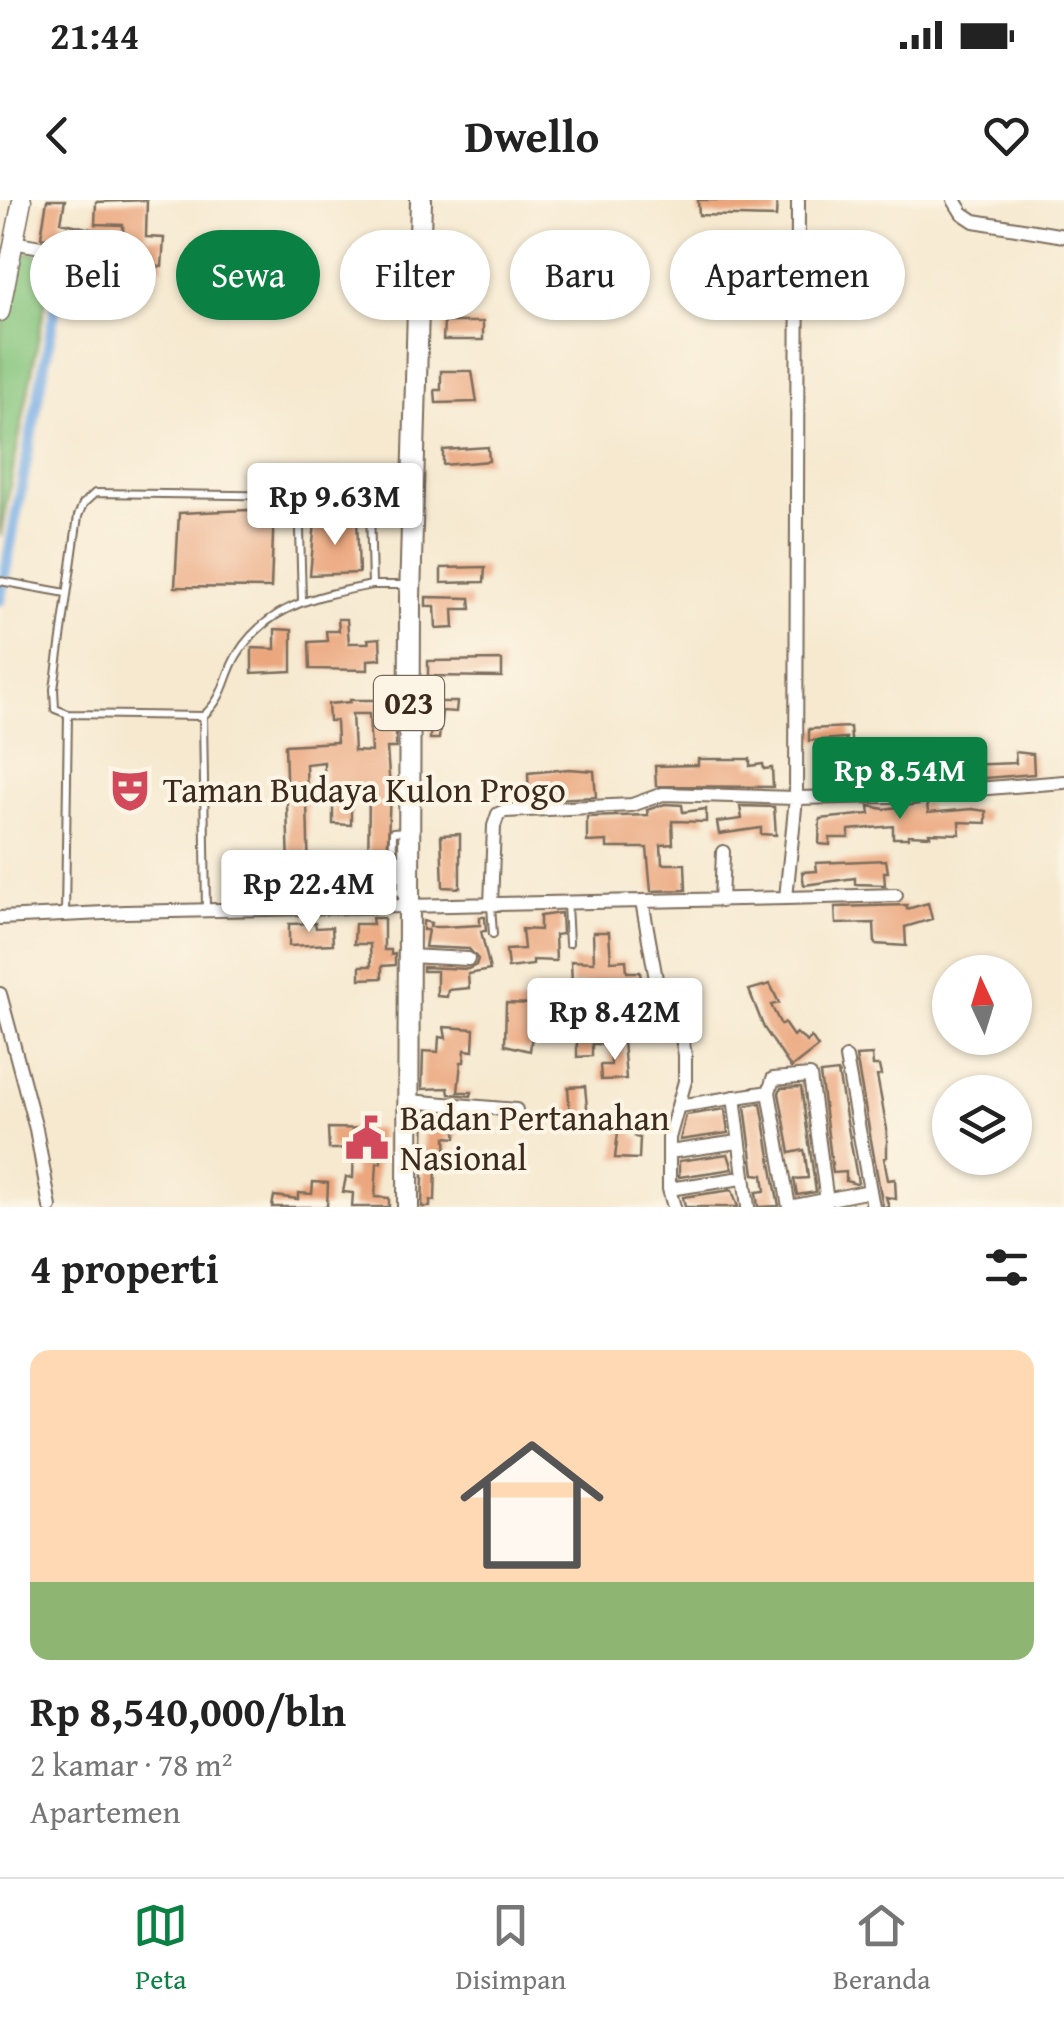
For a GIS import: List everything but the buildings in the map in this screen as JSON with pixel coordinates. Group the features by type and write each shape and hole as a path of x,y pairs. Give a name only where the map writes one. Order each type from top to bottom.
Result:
{"main road":[{"path":"0,312 22,200"},
{"name":"023","path":"408,1207 410,586 421,200"}],"street":[{"path":"786,898 796,798 798,200"},
{"path":"954,200 962,213 974,221 1064,236"},
{"path":"14,242 30,245"},
{"path":"491,905 494,826 498,814 505,811 632,804 663,794 889,796 1064,782"},
{"path":"720,900 723,852"},
{"path":"0,918 408,899 491,905 896,895"},
{"path":"642,901 656,979 684,1044 686,1070 668,1152 669,1189 674,1207"},
{"path":"408,956 468,959"},
{"path":"0,994 36,1129 50,1207"},
{"path":"846,1058 873,1207"},
{"path":"827,1202 810,1076 773,1078 769,1092 790,1207 827,1202 870,1192"},
{"path":"678,1106 769,1092"},
{"path":"734,1097 748,1207"},
{"path":"408,1101 516,1110"},
{"path":"668,1152 738,1142"},
{"path":"669,1189 742,1178"}],"lane":[{"path":"204,716 68,714 55,709 66,593 83,504 95,494 298,496 352,499 370,508 413,509"},
{"path":"298,496 302,600"},
{"path":"370,508 372,585"},
{"path":"0,581 66,593"},
{"path":"206,910 204,716 220,700 236,657 269,618 302,600 372,585 410,586"},
{"path":"64,915 68,714"},
{"path":"567,902 569,943"},
{"path":"491,905 493,934"}],"green space":[{"path":"18,250 30,253 30,320 42,320 0,537 0,338"}],"waterway":[{"path":"0,600 53,320"}],"place":[{"name":"Taman Budaya Kulon Progo","path":"130,790"},
{"name":"Badan Pertanahan Nasional","path":"367,1138"}]}
